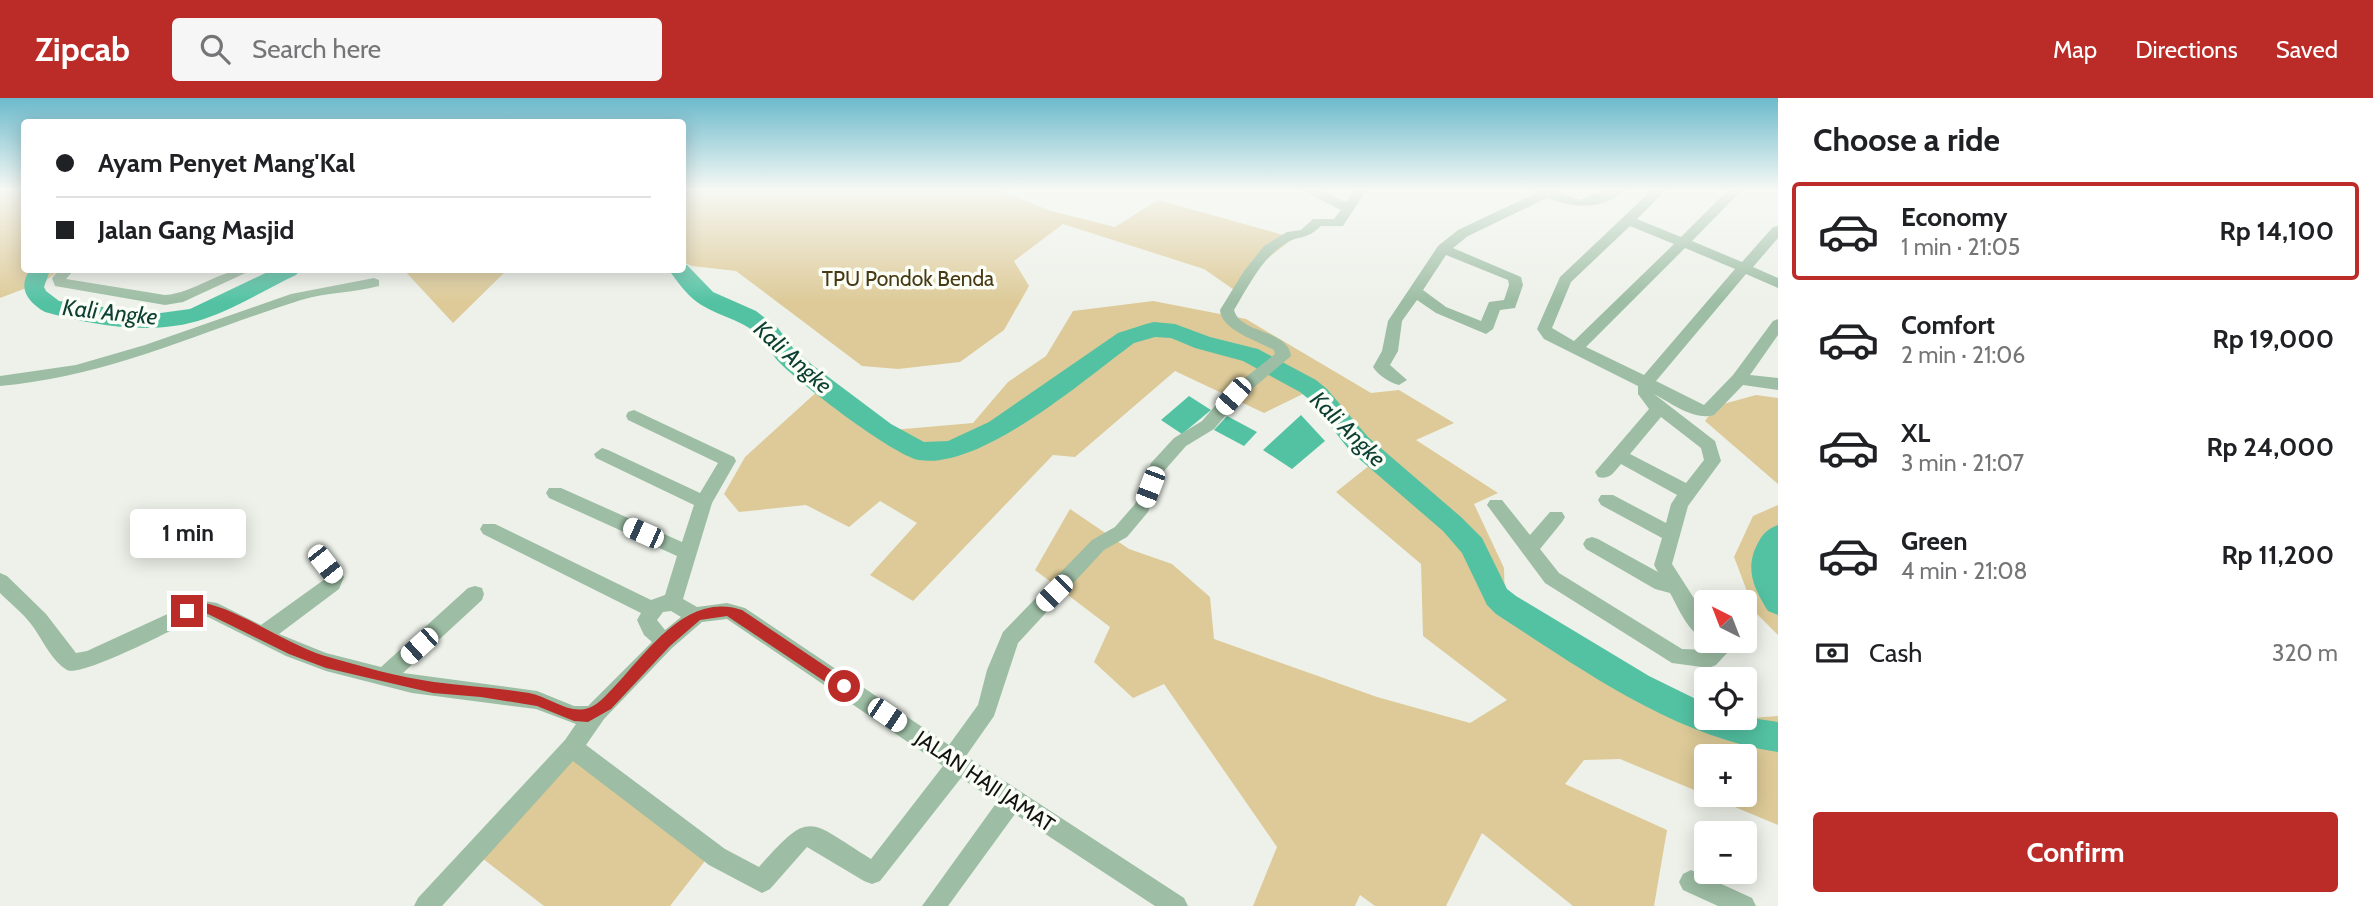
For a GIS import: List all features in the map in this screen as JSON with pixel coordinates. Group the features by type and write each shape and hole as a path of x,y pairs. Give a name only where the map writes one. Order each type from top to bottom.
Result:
{"street":[{"path":"572,747 717,857 762,881 798,839 805,836 816,837 872,873 878,869 987,709 997,670 1010,638 1098,545 1121,532 1142,507 1157,468 1180,442 1208,425 1233,396 1283,356 1279,346 1233,322 1227,315 1227,310 1261,257 1283,237 1295,232 1305,234 1313,227"},
{"path":"1399,380 1381,366 1390,351 1395,320 1443,249 1475,227"},
{"path":"1621,227 1566,280 1545,331 1705,412 1711,410 1739,379 1778,324"},
{"path":"1645,227 1778,282"},
{"path":"1576,348 1700,227"},
{"path":"1694,614 1663,565 1680,504 1713,461 1709,445 1650,402 1646,394 1646,383 1778,230"},
{"path":"1414,291 1441,310 1486,330 1494,305 1510,305 1516,285 1514,277 1443,249"},
{"path":"63,273 59,278 61,283 164,300 188,296 238,273"},
{"path":"0,381 33,378 92,366 298,296 374,283"},
{"path":"1739,379 1778,384"},
{"path":"1604,472 1659,408"},
{"path":"634,416 727,459 705,502 672,603"},
{"path":"602,454 705,502"},
{"path":"1618,456 1689,493"},
{"path":"555,493 687,552"},
{"path":"1607,500 1672,535"},
{"path":"1496,505 1552,578 1679,657 1709,659 1717,653"},
{"path":"1529,549 1556,517"},
{"path":"489,529 652,609"},
{"path":"1591,544 1662,584 1675,586"},
{"path":"262,635 334,581 335,577 321,558"},
{"path":"0,581 38,620 72,663 90,659 198,608 210,609 310,657 433,688 481,691 537,701 574,715 597,712"},
{"path":"385,676 475,594"},
{"path":"426,906 572,747 597,712 665,642 695,616 672,603 660,603 652,609 646,620 665,642"},
{"name":"JALAN HAJI JAMAT","path":"695,616 717,610 737,614 1012,800 1176,906"},
{"path":"934,906 1012,800"},
{"path":"1691,882 1744,906"}],"green space":[{"path":"0,227 21,227 21,273 56,273 45,281 0,298"},
{"name":"TPU Pondok Benda","path":"686,227 1059,227 1014,261 1029,286 1004,330 960,362 898,369 862,366 736,271 686,263"},
{"name":"TPU Pondok Benda","path":"1071,227 1254,227 1294,238 1264,261 1240,294 1204,269"},
{"path":"407,273 504,273 453,323"},
{"path":"1153,301 1246,319 1371,393 1399,390 1454,423 1416,440 1498,493 1474,504 1504,568 1505,602 1577,652 1694,702 1694,730 1757,730 1757,718 1778,716 1778,825 1735,807 1757,807 1757,744 1694,744 1694,790 1620,759 1584,760 1565,784 1667,830 1654,906 1573,906 1482,833 1446,906 1375,906 1360,895 1355,906 1253,906 1277,847 1164,684 1133,698 1094,662 1110,627 1035,570 1070,509 1129,549 1172,564 1210,597 1214,639 1377,697 1470,723 1507,700 1423,636 1421,564 1336,492 1385,453 1311,390 1264,413 1175,371 1075,457 1053,455 913,601 870,575 917,523 880,501 849,527 806,505 739,512 724,494 745,457 820,389 881,431 973,423 1008,382 1046,356 1073,311"},
{"path":"1756,395 1778,398 1778,484 1705,421 1716,406"},
{"path":"1778,505 1778,635 1757,614 1757,590 1747,590 1734,557 1753,516"},
{"path":"572,757 708,857 670,906 544,906 482,858"}],"shaded area":[{"path":"1189,396 1211,410 1182,434 1161,420"},
{"path":"1301,415 1325,441 1292,469 1263,450"},
{"path":"1227,416 1257,432 1244,446 1214,430"}],"waterway":[{"name":"Kali Angke","path":"38,273 33,287 35,292 53,307 153,321 198,314 283,273"},
{"name":"Kali Angke","path":"683,273 705,297 748,316 770,333 785,354 803,370 882,430 920,451 951,450 998,428 1126,338 1154,329 1175,331 1203,343 1250,355 1308,386 1319,395 1359,444 1452,524 1472,546 1497,597 1506,605 1601,665 1675,705 1711,721 1746,732 1778,737"},
{"name":"Kali Angke","path":"1778,536 1771,544 1764,561 1766,577 1778,603"}],"route":[{"path":"187,611 210,609 293,650 326,662 412,684 481,691 537,701 574,715 588,715 606,705 665,642 695,616 717,610 727,611 737,614 844,686"}]}
